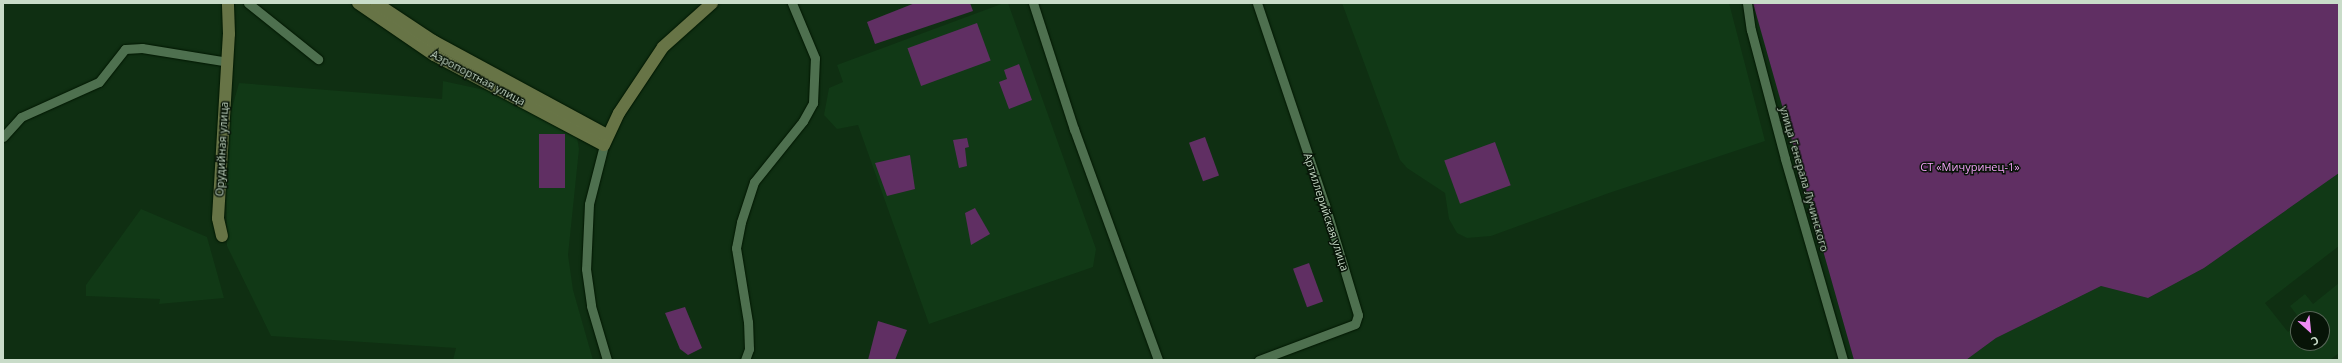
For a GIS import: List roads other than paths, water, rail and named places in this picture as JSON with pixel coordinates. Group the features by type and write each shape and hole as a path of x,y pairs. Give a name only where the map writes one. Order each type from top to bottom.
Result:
{"main road":[{"name":"Орудийная улица","path":"222,236 218,218 228,62 228,3"},
{"name":"Аэропортная улица","path":"358,3 434,55 605,140"},
{"path":"605,140 663,47 712,3"},
{"name":"Аэропортная улица","path":"382,5 433,41 605,140"}],"street":[{"path":"248,3 318,59"},
{"path":"745,360 749,349 748,322 736,248 741,222 754,182 803,122 813,103 815,58 792,3"},
{"path":"1033,3 1123,268 1158,360"},
{"name":"Артиллерийская улица","path":"1257,3 1325,205 1358,316 1355,324 1259,360"},
{"name":"улица Генерала Лучинского","path":"1747,3 1751,30 1785,159 1843,360"},
{"path":"3,138 21,116 99,82 125,49 142,48 228,62"},
{"path":"605,140 589,204 586,269 594,321 607,360"}],"park label":[{"name":"СТ «Мичуринец-1»","path":"1970,167"}]}
